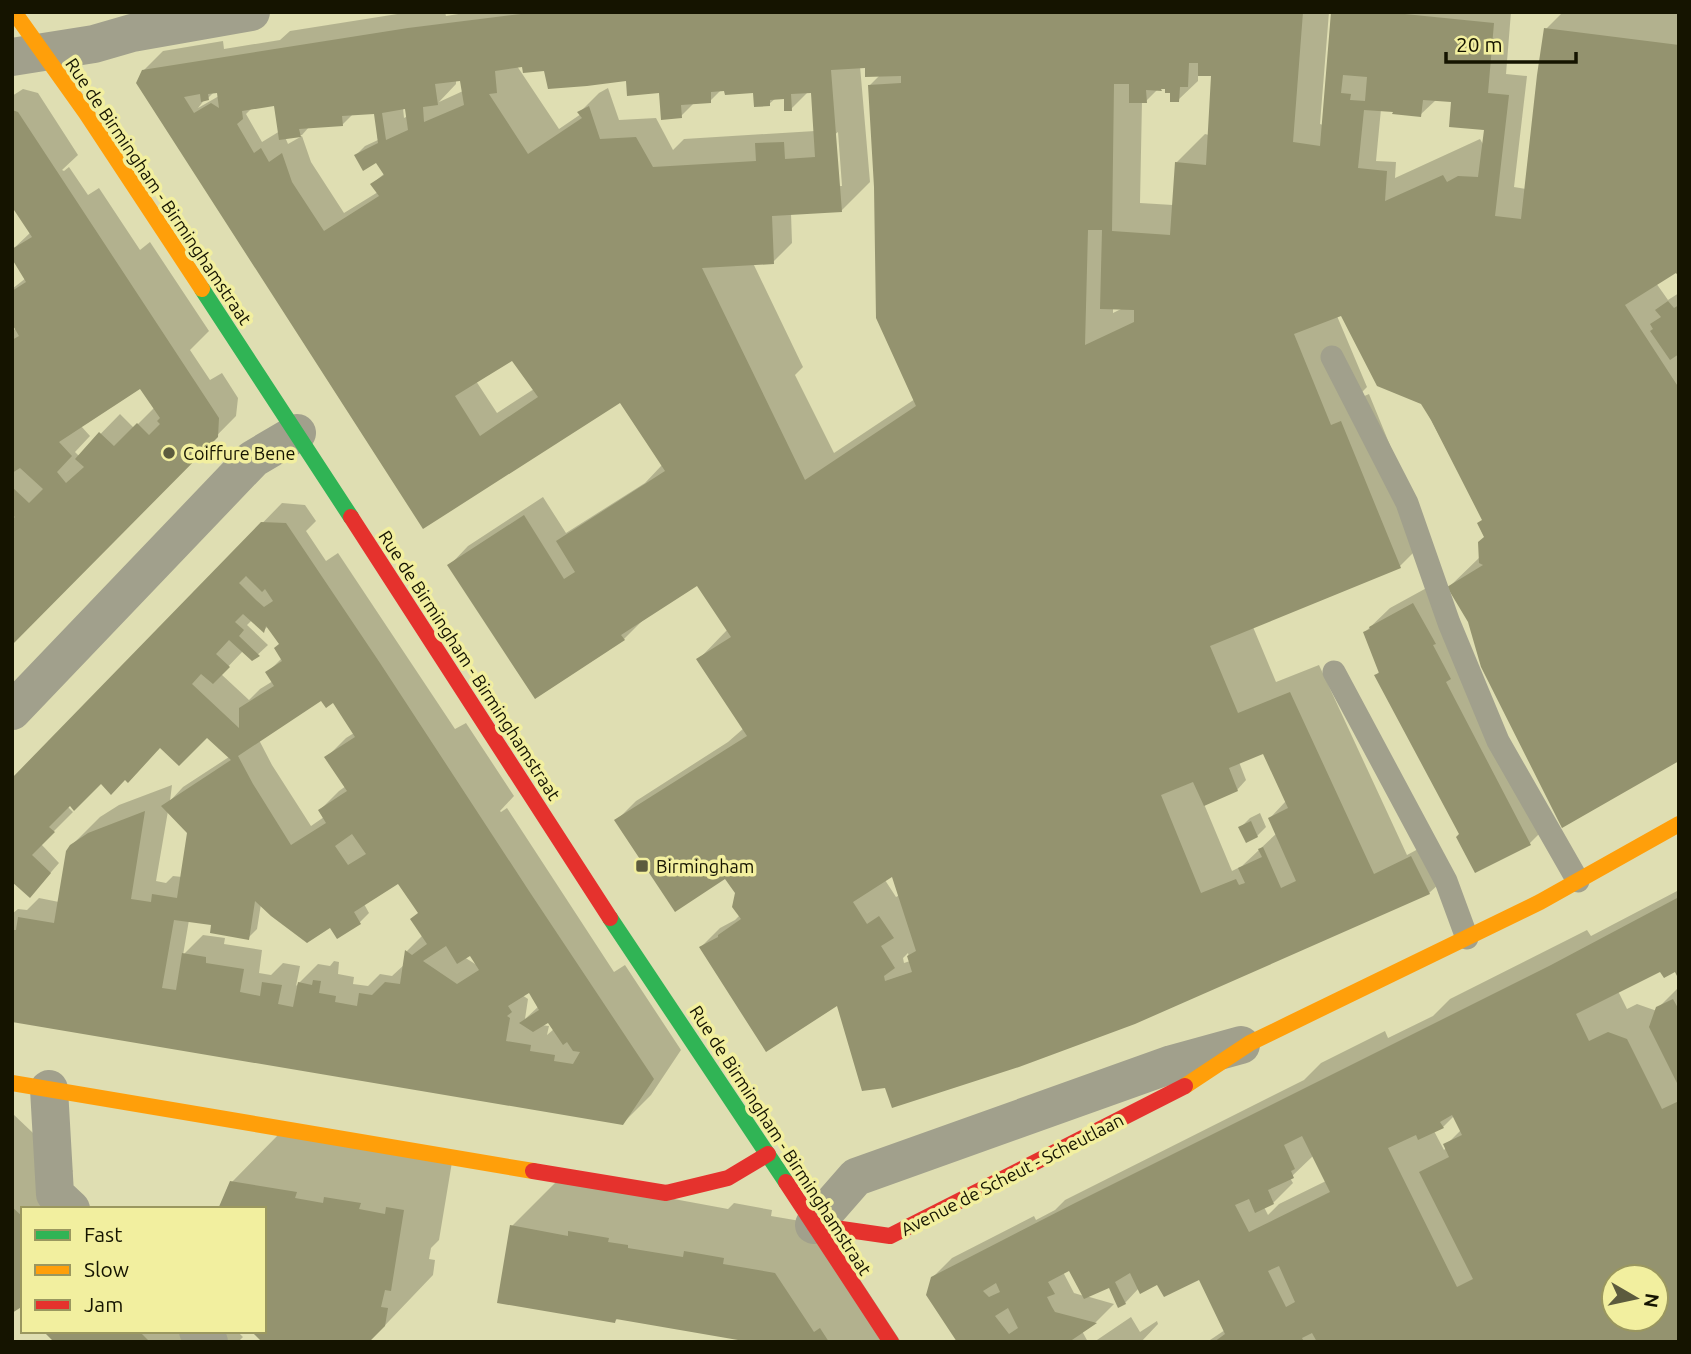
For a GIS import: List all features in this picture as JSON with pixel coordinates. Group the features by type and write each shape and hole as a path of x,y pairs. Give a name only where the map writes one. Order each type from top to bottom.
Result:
{"street":[{"name":"Rue de Birmingham - Birminghamstraat","path":"14,12 27,55 86,113 297,433 608,915 891,1342"},
{"path":"27,55 251,12"},
{"path":"12,711 253,459 297,433"},
{"name":"Avenue de Scheut - Scheutlaan","path":"814,1225 890,1236 1178,1090 1250,1043 1540,902 1679,824"},
{"name":"Avenue de Scheut - Scheutlaan","path":"814,1225 856,1177 1171,1064 1250,1043"},
{"path":"69,1207 55,1194 30,1086 666,1193 728,1178 768,1154"}],"lane":[{"path":"1332,357 1407,503 1449,623 1498,741 1578,881"},
{"path":"1334,672 1446,881 1467,938"}],"building":[{"path":"1303,12 1293,142 1320,146 1331,12 1385,12 1494,23 1488,93 1509,95 1495,216 1521,219 1544,28 1679,45 1679,277 1676,273 1625,305 1679,388 1679,761 1562,828 1481,667 1468,622 1447,587 1483,565 1479,563 1478,542 1484,537 1477,523 1482,520 1421,404 1377,386 1341,316 1294,334 1331,425 1341,421 1401,568 1210,646 1238,713 1290,692 1374,874 1411,856 1430,894 1135,1024 1019,1067 892,1108 885,1088 862,1091 837,1006 766,1052 699,947 718,937 741,919 732,907 735,893 725,879 675,912 614,820 747,736 696,659 731,637 697,586 621,635 625,640 535,699 447,565 524,515 564,579 575,572 556,541 665,471 620,403 423,529 136,83 142,70 408,28 521,14","holes":["1189,63 1198,63 1198,76 1211,76 1206,165 1175,162 1170,235 1112,231 1114,84 1129,84 1129,103 1147,103 1146,90 1162,91 1161,89 1170,93 1170,102 1179,102 1180,87 1188,87","522,67 523,73 544,71 548,89 626,81 627,96 659,93 661,120 682,118 681,105 711,103 711,92 724,91 725,95 753,93 754,107 770,106 770,100 784,99 784,111 792,111 791,94 811,93 815,157 785,159 784,142 755,143 756,161 653,167 636,137 600,139 589,106 577,112 582,118 528,154 489,94 497,93 495,71","865,68 865,77 901,76 901,83 868,85 874,187 876,318 916,406 805,480 702,268 774,264 772,216 842,212 831,70","1343,75 1367,77 1365,101 1350,100 1351,94 1341,93","460,81 464,105 424,122 423,107 438,105 435,84","217,93 219,108 211,103 194,113 184,97 200,94 201,102 209,100 208,94","1423,100 1451,102 1449,127 1484,130 1478,177 1458,176 1447,182 1443,175 1385,201 1387,171 1358,168 1364,110 1393,112 1392,114 1421,117","274,106 279,140 301,137 299,129 343,126 342,116 374,114 378,143 354,155 363,171 376,163 384,175 370,184 379,196 324,231 292,182 282,153 269,162 261,148 254,153 237,124 243,119 242,111","405,109 408,130 386,140 382,113","1088,230 1102,230 1100,309 1134,310 1134,322 1085,345","512,361 538,397 480,436 455,396","1263,754 1288,808 1268,818 1296,881 1281,888 1263,847 1258,849 1262,857 1238,868 1245,883 1239,885 1236,879 1201,893 1161,795 1193,782 1204,806 1238,791 1229,768","892,877 916,951 907,956 912,972 885,981 884,976 895,968 881,946 894,938 879,916 867,924 853,902"]},
{"path":"12,110 18,112 219,418 218,437 12,645 12,519 15,517 12,515 12,487 29,503 43,489 20,468 12,473 12,340 19,336 12,324 12,291 26,282 12,259 12,249 32,237 12,207","holes":["140,389 160,418 157,421 160,424 149,435 137,423 114,446 99,432 75,459 84,467 66,483 57,472 72,456 59,442"]},
{"path":"1668,301 1674,308 1679,305 1679,354 1670,360 1650,331 1653,329 1650,324 1661,317 1655,310"},
{"path":"261,522 286,523 654,1079 623,1125 12,1022 12,930 16,930 18,917 54,923 66,851 70,845 88,833 145,811 131,899 151,902 152,894 177,898 187,833 161,806 231,760 207,738 179,766 160,748 128,783 125,780 111,795 101,784 74,811 70,806 49,827 55,832 32,855 51,873 30,898 12,882 12,778","holes":["246,576 262,592 265,589 273,601 264,607 239,583","243,614 264,633 266,626 279,644 274,648 282,661 265,672 274,686 239,708 239,728 192,684 201,674 213,684 230,667 216,654 229,640 252,661 260,656 239,636 244,630 235,622","321,701 326,708 333,703 355,737 324,757 347,791 318,810 326,823 291,845 238,756","352,834 366,854 348,865 335,846","398,884 418,913 410,919 427,944 412,955 405,950 400,984 385,982 372,995 359,993 357,1006 335,1002 336,996 319,993 321,981 313,980 312,985 298,982 293,1007 278,1004 282,985 262,982 260,996 240,992 244,969 206,963 206,957 182,953 176,990 162,988 174,920 211,925 210,933 249,940 255,901 307,943 330,928 337,939 361,924 354,912","446,946 457,964 470,956 479,970 457,984 423,961","529,993 539,1010 519,1023 533,1032 548,1023 563,1045 567,1042 573,1051 580,1052 573,1064 554,1061 555,1055 530,1051 531,1045 506,1041 510,1018 507,1016 512,1012 508,1006"]},
{"path":"1413,603 1436,644 1433,645 1451,679 1446,682 1531,845 1475,873 1456,837 1459,834 1374,675 1379,673 1363,632"},
{"path":"1251,821 1258,837 1246,843 1238,827"},
{"path":"1679,897 1679,980 1675,972 1664,978 1660,972 1576,1014 1589,1041 1608,1032 1627,1039 1662,1109 1679,1101 1679,1342 1317,1342 1312,1333 1302,1338 1304,1342 1214,1342 1225,1334 1199,1280 1164,1297 1157,1285 1140,1294 1130,1273 1115,1282 1126,1304 1118,1308 1109,1288 1084,1299 1069,1271 1048,1282 1055,1294 1047,1297 1052,1307 1055,1312 1097,1323 1069,1342 957,1342 926,1295 931,1277 1551,965","holes":["1452,1115 1462,1135 1443,1144 1449,1157 1419,1172 1473,1279 1457,1287 1388,1148 1416,1135 1418,1140 1444,1128 1440,1122","1302,1136 1330,1192 1249,1232 1235,1205 1249,1199 1255,1213 1274,1204 1268,1190 1294,1178 1291,1171 1295,1169 1284,1145","1279,1266 1295,1302 1286,1307 1268,1271","996,1283 1000,1292 989,1297 983,1291","1008,1308 1018,1328 1009,1334 995,1316"]},
{"path":"1673,999 1679,1010 1679,1087 1649,1027 1656,1007"},
{"path":"230,1181 297,1192 295,1198 323,1203 324,1197 361,1203 359,1209 385,1214 386,1207 404,1210 391,1291 385,1290 381,1307 388,1308 385,1326 369,1342 262,1342 253,1333 266,1333 266,1207 219,1207"},
{"path":"12,1207 21,1215 21,1307 12,1313"},
{"path":"510,1225 568,1236 568,1231 609,1238 608,1242 628,1245 628,1248 683,1257 684,1251 724,1258 723,1264 775,1273 814,1332 820,1328 829,1342 739,1342 616,1319 615,1323 497,1303"},
{"path":"45,1333 141,1333 150,1342 54,1342"}],"traffic: fast":[{"path":"202,289 351,517"},
{"path":"610,918 786,1182"}],"traffic: slow":[{"path":"14,12 86,113 202,289"},
{"path":"1185,1086 1250,1043 1540,902 1679,824"},
{"path":"12,1083 533,1171"}],"traffic: jam":[{"path":"351,517 610,918"},
{"path":"814,1225 890,1236 1185,1086"},
{"path":"533,1171 666,1193 728,1178 768,1154"},
{"path":"786,1182 891,1342"}],"place":[{"name":"Coiffure Bene","path":"169,453"},
{"name":"Birmingham","path":"642,866"}]}
